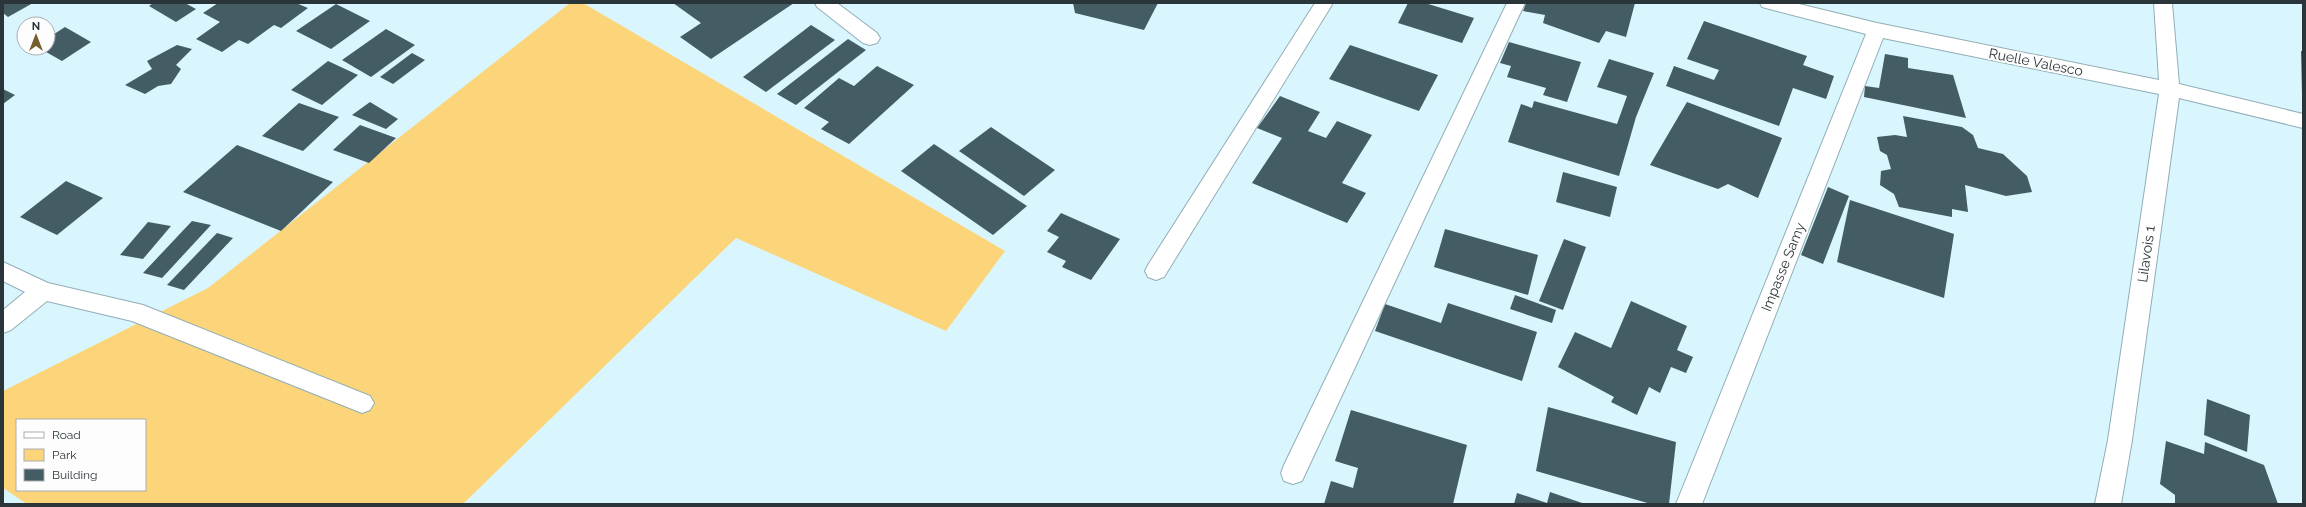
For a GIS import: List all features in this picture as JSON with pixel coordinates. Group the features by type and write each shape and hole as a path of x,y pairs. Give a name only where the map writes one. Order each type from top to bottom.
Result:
{"street":[{"path":"824,3 870,38"},
{"path":"1156,271 1324,3"},
{"path":"1293,473 1516,3"},
{"name":"Ruelle Valesco","path":"1769,3 1877,30 2170,89 2303,121"},
{"name":"Lilavois 1","path":"2108,504 2120,440 2170,89 2163,3"},
{"name":"Impasse Samy","path":"1689,504 1877,30"},
{"path":"3,271 43,291 135,312 362,403"},
{"path":"3,324 43,291"}],"green space":[{"path":"570,3 583,3 1005,251 946,331 736,238 463,504 27,504 3,488 3,391 208,288"}],"building":[{"path":"3,3 33,3 8,17 3,13"},
{"path":"153,3 185,3 196,9 176,22 149,6"},
{"path":"218,3 296,3 308,8 281,28 274,25 248,44 239,40 222,52 196,39 220,22 203,13"},
{"path":"673,3 794,3 711,59 680,37 701,23"},
{"path":"1073,3 1158,3 1144,30 1075,13"},
{"path":"1408,3 1425,3 1474,18 1462,43 1398,23"},
{"path":"1526,3 1635,3 1626,37 1606,31 1599,43 1543,23 1545,15 1523,11"},
{"path":"336,4 370,21 331,49 296,31"},
{"path":"1704,21 1807,56 1803,65 1834,76 1826,99 1793,88 1779,126 1666,86 1674,66 1714,80 1719,70 1687,59"},
{"path":"811,25 835,40 766,92 743,77"},
{"path":"65,27 91,42 62,61 53,56 56,56 56,33"},
{"path":"386,29 415,45 371,77 342,60"},
{"path":"848,39 866,50 796,105 777,94"},
{"path":"1509,42 1581,62 1567,102 1543,95 1546,88 1507,77 1511,66 1500,63"},
{"path":"177,45 192,49 176,65 181,69 171,84 158,86 145,94 125,85 152,69 147,61"},
{"path":"1350,45 1438,75 1419,111 1329,79"},
{"path":"2301,51 2303,51 2303,94 2302,94"},
{"path":"412,53 425,60 393,84 380,77"},
{"path":"1885,54 1908,58 1908,68 1953,75 1966,118 1864,97 1865,86 1879,88"},
{"path":"1609,59 1654,73 1636,117 1619,176 1508,142 1521,104 1532,108 1534,101 1617,124 1627,96 1597,87"},
{"path":"328,61 358,75 322,105 291,90"},
{"path":"877,66 914,85 849,144 821,129 829,122 804,108 839,78 854,86"},
{"path":"3,89 15,95 3,104"},
{"path":"1280,96 1320,112 1308,131 1326,138 1337,121 1372,135 1342,183 1366,193 1347,223 1252,183 1282,138 1257,128"},
{"path":"370,102 398,119 386,129 352,115"},
{"path":"1687,102 1782,138 1758,198 1728,184 1718,189 1650,165"},
{"path":"299,103 339,117 303,151 262,136"},
{"path":"1903,116 1962,127 1973,135 1978,148 2003,154 2027,176 2032,192 2006,196 1965,185 1968,212 1952,209 1952,217 1899,207 1894,194 1880,185 1881,171 1891,169 1887,155 1880,151 1877,137 1895,135 1907,137"},
{"path":"360,125 396,138 369,163 333,150"},
{"path":"991,127 1055,170 1024,196 959,151"},
{"path":"934,144 1027,206 993,235 901,171"},
{"path":"237,145 333,182 281,231 183,192"},
{"path":"1563,172 1617,187 1610,217 1556,202"},
{"path":"66,181 103,198 57,235 20,217"},
{"path":"1828,187 1849,196 1823,264 1801,255"},
{"path":"1850,200 1954,234 1944,298 1837,262"},
{"path":"1061,213 1120,239 1091,280 1062,267 1066,261 1047,252 1059,237 1047,231"},
{"path":"192,221 211,225 162,278 143,273"},
{"path":"148,222 171,226 143,259 120,255"},
{"path":"1445,229 1538,255 1528,295 1434,267"},
{"path":"217,233 233,238 184,290 167,285"},
{"path":"1564,239 1586,247 1563,310 1539,301"},
{"path":"1515,295 1556,310 1552,323 1510,309"},
{"path":"1631,301 1687,326 1677,350 1693,357 1686,373 1671,367 1660,393 1649,387 1637,415 1611,402 1614,397 1558,367 1575,332 1611,348"},
{"path":"1448,303 1537,332 1522,381 1375,331 1385,304 1441,323"},
{"path":"2207,399 2250,415 2247,452 2204,435"},
{"path":"1548,407 1676,442 1669,504 1651,504 1536,471"},
{"path":"1351,410 1467,445 1453,504 1324,504 1331,481 1353,488 1358,468 1335,461"},
{"path":"2166,441 2204,454 2205,442 2264,465 2278,504 2175,504 2175,495 2160,484"},
{"path":"1550,492 1585,504 1514,504 1517,493 1547,503"}]}
